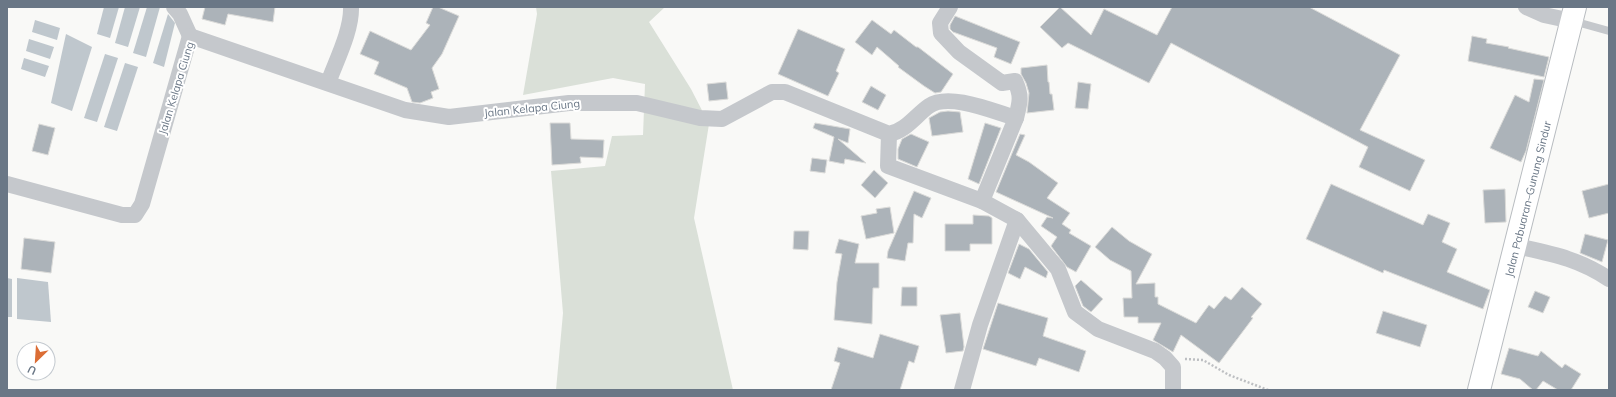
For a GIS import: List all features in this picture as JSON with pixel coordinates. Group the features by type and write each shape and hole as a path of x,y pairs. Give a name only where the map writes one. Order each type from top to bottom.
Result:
{"street":[{"path":"174,7 180,14 190,36"},
{"path":"328,83 344,40 351,14 351,7"},
{"path":"950,7 940,23 941,32 959,52 1002,83 1015,81 1020,92 1020,102 1016,118 982,201"},
{"path":"1526,7 1544,15 1574,14"},
{"name":"Jalan Pabuaran–Gunung Sindur","path":"1479,390 1574,14"},
{"name":"Jalan Kelapa Ciung","path":"7,184 122,215 135,215 142,204 190,36 404,110 450,117 570,103 637,103 700,118 722,119 772,92 785,92 889,134"},
{"path":"1016,118 956,101 942,101 930,105 898,133 889,134 888,166 982,201 1017,220 1058,269 1075,312 1098,329 1155,351 1165,358 1173,367 1173,390"},
{"path":"962,390 980,325 1017,220"},
{"path":"1516,246 1563,256 1592,268 1609,279"}],"lane":[{"path":"1574,14 1609,31"}],"path":[{"path":"1165,358 1203,360 1229,375 1268,390"}],"shaded area":[{"path":"104,7 119,7 110,38 97,34"},
{"path":"125,7 140,7 128,47 115,43"},
{"path":"147,7 160,7 146,57 133,53"},
{"path":"536,7 665,7 649,22 691,89 709,124 694,218 733,390 556,390 563,313 551,171 605,166 612,136 643,135 645,84 613,78 523,95 537,14"},
{"path":"168,14 175,23 164,67 153,63"},
{"path":"35,20 60,28 57,40 32,32"},
{"path":"66,34 92,47 72,111 51,103"},
{"path":"29,39 54,47 50,59 26,51"},
{"path":"105,54 118,58 97,122 84,118"},
{"path":"24,58 49,66 45,77 21,69"},
{"path":"125,63 138,67 117,131 104,127"},
{"path":"7,278 12,279 12,317 7,317"},
{"path":"17,278 48,282 51,322 17,319"}],"building":[{"path":"205,7 275,7 273,22 228,14 225,25 202,19"},
{"path":"433,7 438,7 459,16 442,54 432,68 439,89 431,92 433,98 420,103 412,102 407,88 374,74 379,62 360,54 370,31 411,50 430,25 426,23"},
{"path":"1060,7 1091,35 1104,9 1157,35 1172,7 1309,7 1400,55 1360,130 1425,160 1410,191 1359,167 1368,147 1171,43 1149,83 1068,43 1062,48 1040,27"},
{"path":"955,16 1020,42 1011,64 994,57 997,48 953,32 950,29 950,25"},
{"path":"872,20 891,34 894,30 953,74 941,92 935,93 924,86 898,67 899,66 877,47 872,55 855,42"},
{"path":"798,29 845,49 836,71 839,73 828,96 778,74"},
{"path":"1472,36 1487,39 1486,43 1549,57 1544,77 1468,61"},
{"path":"1047,65 1048,82 1050,94 1052,94 1054,110 1027,113 1029,93 1021,74 1021,68"},
{"path":"1534,79 1544,80 1526,151 1521,162 1490,148 1515,95 1529,102"},
{"path":"726,82 728,99 709,101 707,84"},
{"path":"1078,82 1091,84 1088,109 1075,108"},
{"path":"871,86 886,95 878,110 862,102"},
{"path":"940,112 960,112 963,132 932,136 929,118"},
{"path":"550,123 570,123 571,139 604,140 603,158 580,157 581,163 552,165"},
{"path":"815,123 850,129 848,143 838,139 866,163 845,159 844,164 829,161 834,137 813,128"},
{"path":"985,123 1001,128 979,184 968,179"},
{"path":"39,124 55,128 48,155 32,151"},
{"path":"911,134 929,142 917,167 898,159 898,149 902,139"},
{"path":"1020,134 1025,135 1016,155 1029,162 1058,183 1047,198 1070,213 1062,224 1071,230 1069,233 1091,246 1076,272 1067,267 1051,246 1057,237 1041,226 1047,217 1053,218 996,192"},
{"path":"812,158 827,160 825,173 810,171"},
{"path":"874,170 888,183 875,198 861,185"},
{"path":"1331,184 1423,225 1428,214 1450,223 1442,242 1457,249 1447,272 1490,290 1483,309 1384,270 1383,273 1306,239"},
{"path":"1609,184 1609,213 1589,218 1582,191"},
{"path":"1505,189 1506,222 1485,223 1483,190"},
{"path":"914,191 931,198 922,218 914,214 913,243 908,243 905,261 887,258 888,251"},
{"path":"890,207 894,233 866,239 861,216 877,213 876,209"},
{"path":"973,215 989,216 992,218 992,244 970,244 970,251 945,251 945,224 973,224"},
{"path":"1112,227 1129,241 1152,254 1136,284 1155,283 1155,297 1158,297 1158,304 1196,323 1209,305 1214,309 1225,296 1231,300 1242,287 1262,304 1251,317 1253,318 1219,363 1181,335 1173,352 1153,340 1161,323 1138,323 1138,317 1124,317 1123,298 1132,298 1131,271 1110,260 1095,247"},
{"path":"794,231 809,231 808,250 793,249"},
{"path":"1585,234 1608,240 1602,262 1580,253"},
{"path":"24,238 55,242 51,273 21,269"},
{"path":"839,239 859,244 855,263 879,263 879,288 873,288 872,324 834,320 837,282 842,254 835,253"},
{"path":"1019,244 1029,249 1048,272 1046,278 1025,267 1020,279 1008,273"},
{"path":"1081,280 1103,299 1091,312 1083,306 1075,286"},
{"path":"902,287 917,287 917,306 901,306"},
{"path":"1535,291 1550,297 1543,313 1528,307"},
{"path":"998,303 1048,318 1043,336 1086,351 1079,372 1039,358 1036,366 983,349"},
{"path":"1383,311 1427,325 1420,347 1376,333"},
{"path":"960,313 964,347 963,351 946,353 940,315"},
{"path":"880,334 919,346 914,363 909,361 900,390 831,390 840,363 834,361 838,347 873,358"},
{"path":"1509,348 1538,356 1541,351 1562,368 1565,364 1581,374 1571,390 1558,390 1543,381 1536,390 1533,390 1520,379 1501,374"}]}
